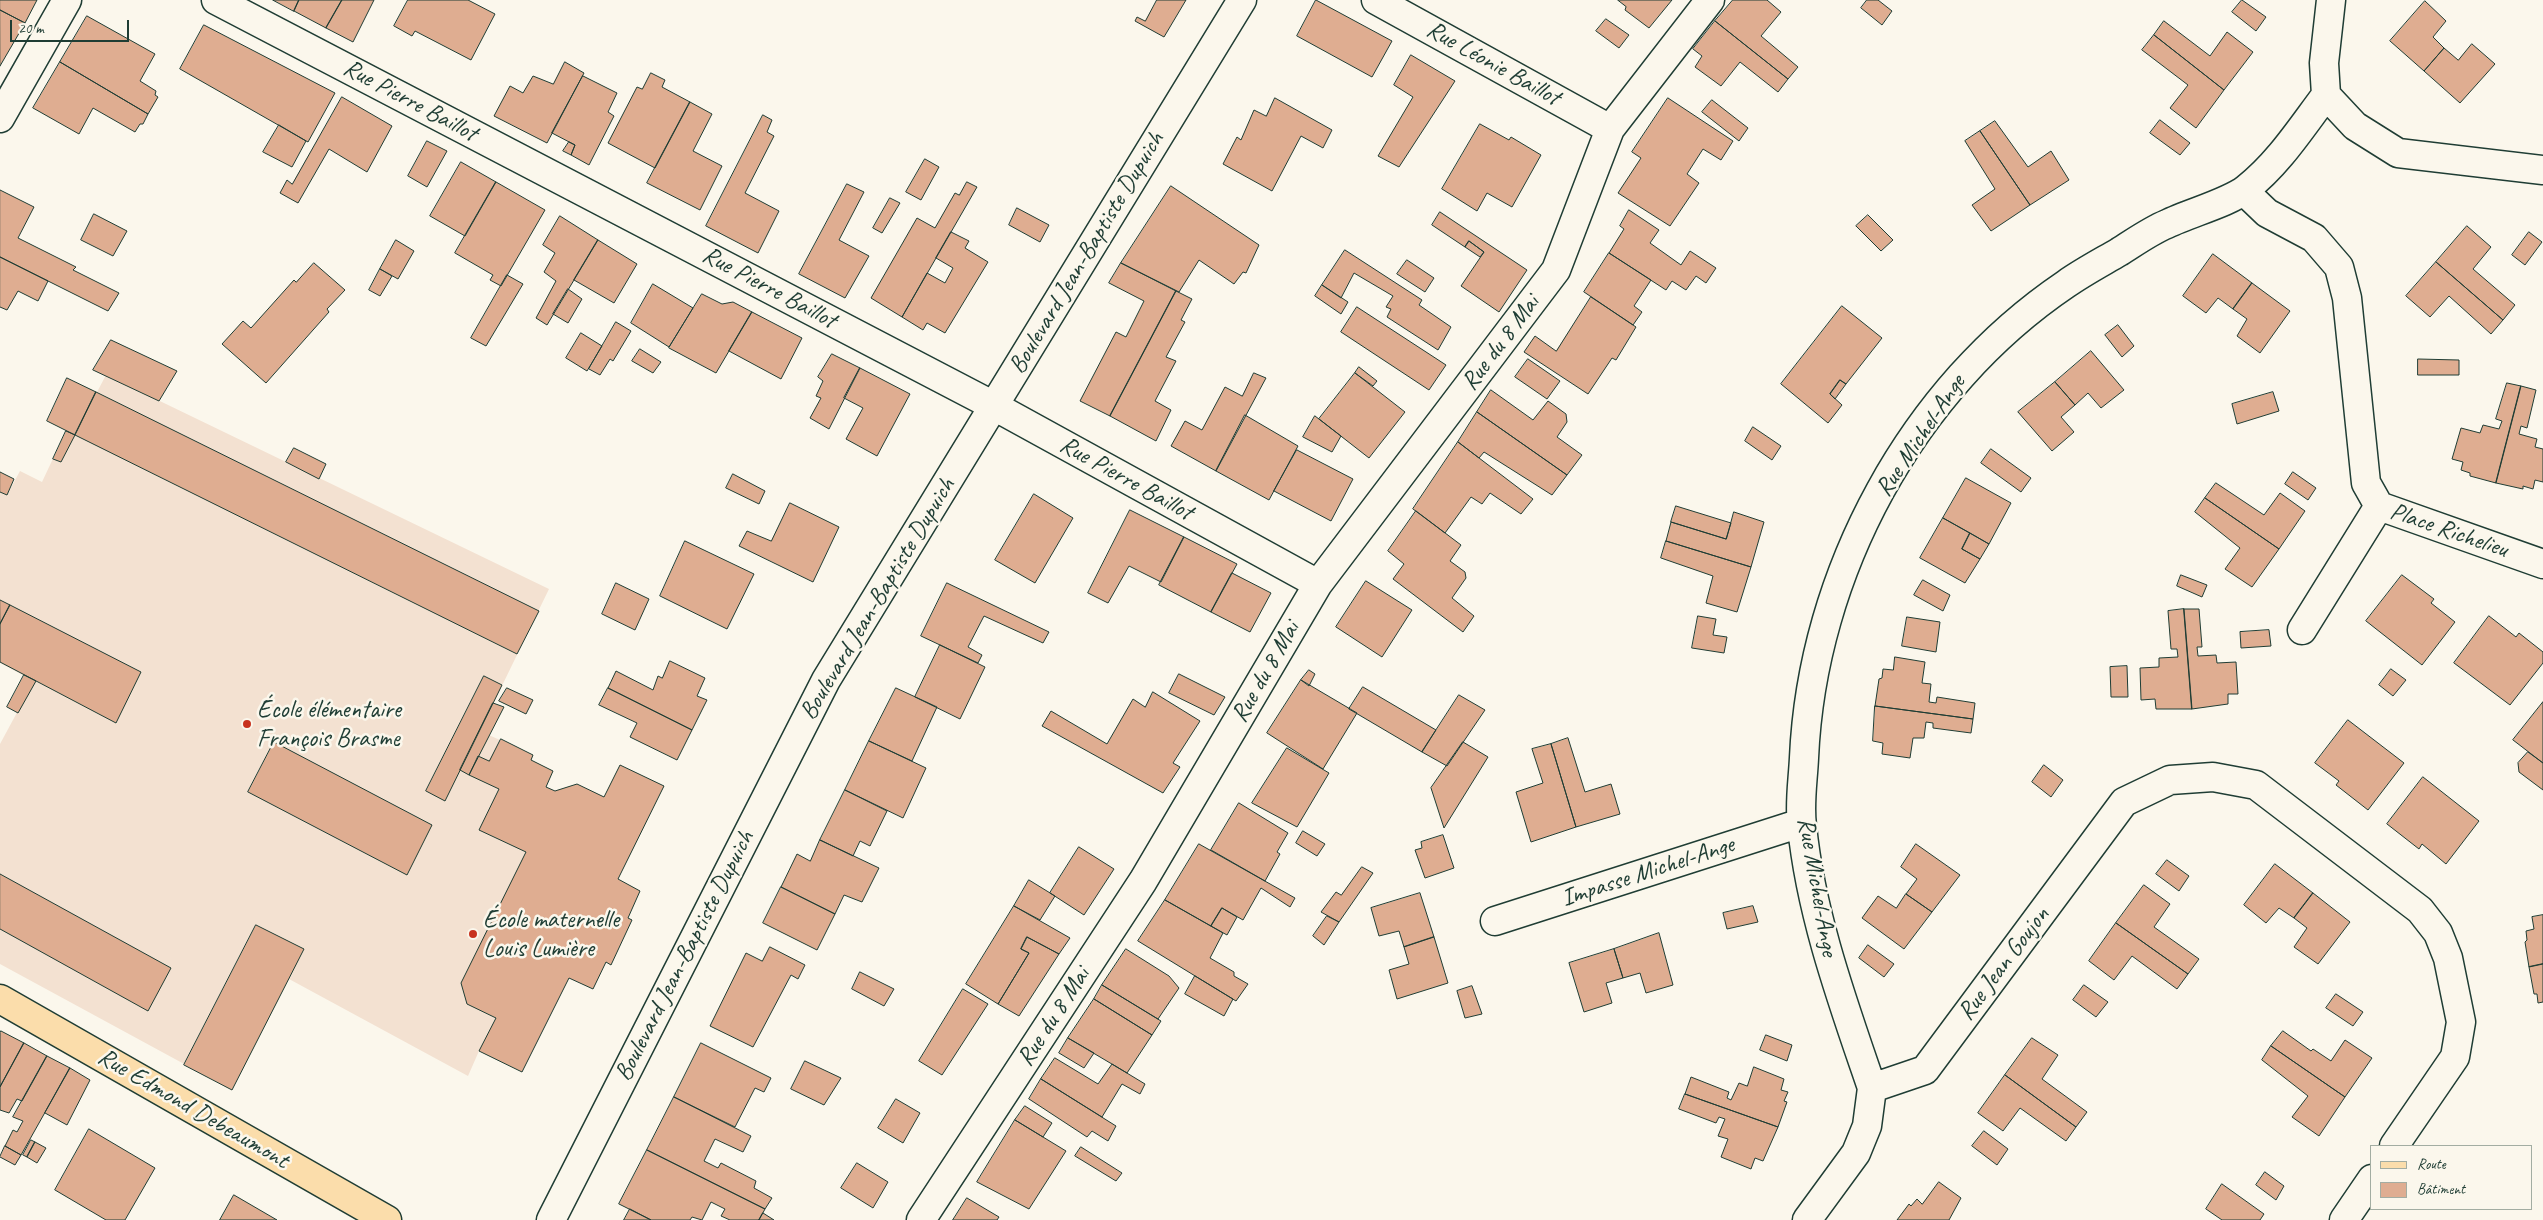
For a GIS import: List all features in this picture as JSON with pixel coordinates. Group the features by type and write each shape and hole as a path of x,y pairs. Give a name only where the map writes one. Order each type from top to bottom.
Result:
{"main road":[{"name":"Rue Edmond Debeaumont","path":"0,998 386,1220"}],"street":[{"path":"0,118 67,0"},
{"name":"Rue Pierre Baillot","path":"216,0 994,406 1318,584"},
{"name":"Boulevard Jean-Baptiste Dupuich","path":"551,1220 826,680 1242,0"},
{"name":"Rue Léonie Baillot","path":"1376,0 1610,129"},
{"name":"Rue du 8 Mai","path":"920,1220 1143,881 1318,584 1556,270 1610,129 1710,0"},
{"path":"2331,0 2324,63 2326,95 2355,126 2398,153 2543,170"},
{"name":"Rue Michel-Ange","path":"1872,1088 1831,966 1811,886 1801,823 1806,719 1822,637 1857,535 1894,469 1930,413 1970,364 2022,317 2066,284 2164,225 2244,191 2279,158 2326,95"},
{"path":"2244,191 2267,213 2314,238 2339,267 2347,298 2366,483 2379,506"},
{"name":"Place Richelieu","path":"2302,630 2379,506 2543,564"},
{"name":"Rue Jean Goujon","path":"1872,1088 1926,1070 2124,802 2170,780 2213,777 2256,785 2420,910 2438,933 2448,958 2461,1022 2455,1057 2395,1145"},
{"name":"Impasse Michel-Ange","path":"1495,921 1801,823"},
{"path":"1807,1220 1856,1153 1867,1126 1872,1088"},
{"path":"2344,1220 2370,1182"}],"shaded area":[{"name":"École élémentaire François Brasme","path":"106,375 549,589 480,731 533,755 532,760 553,771 546,787 554,791 577,784 604,797 620,765 664,786 618,879 640,891 593,989 569,978 522,1072 479,1051 468,1076 289,979 232,1090 0,964 0,744 34,681 0,663 0,492 7,495 20,471 42,482 66,431 75,434"}],"building":[{"path":"0,0 37,0 25,23 0,10"},
{"path":"273,0 299,0 294,11"},
{"path":"299,0 342,0 326,28 294,11"},
{"path":"342,0 374,0 353,42 326,28"},
{"path":"408,0 468,0 495,14 471,60 415,31 412,36 394,26"},
{"path":"1157,0 1186,0 1164,37 1135,21 1137,17 1145,21"},
{"path":"1316,0 1392,41 1372,77 1297,36"},
{"path":"1618,0 1672,0 1649,28 1625,10 1626,7"},
{"path":"1733,0 1767,0 1781,12 1761,36 1798,67 1788,79 1715,21"},
{"path":"1867,0 1878,0 1892,11 1882,25 1861,8"},
{"path":"2242,0 2266,17 2256,31 2232,12"},
{"path":"2425,1 2446,21 2433,37 2444,48 2424,71 2390,41"},
{"path":"0,10 25,23 0,66"},
{"path":"87,16 155,54 140,81 156,91 155,95 158,97 148,114 60,62"},
{"path":"1606,19 1629,35 1619,48 1596,31"},
{"path":"1715,21 1788,79 1778,92 1740,62 1721,86 1695,67 1702,56 1693,49"},
{"path":"2164,21 2210,56 2227,32 2253,52 2224,90 2154,35"},
{"path":"204,25 335,93 308,142 180,69"},
{"path":"2154,35 2224,90 2196,128 2170,108 2188,85 2142,50"},
{"path":"2472,44 2495,64 2460,103 2424,71 2444,48 2458,60"},
{"path":"1411,55 1455,81 1399,167 1378,156 1413,97 1394,85"},
{"path":"60,62 148,114 143,124 140,124 135,132 93,108 79,134 33,108"},
{"path":"565,62 584,73 547,143 494,116 510,86 523,93 533,76 553,84"},
{"path":"651,73 665,80 662,87 690,102 655,168 608,143 637,87 642,89"},
{"path":"583,76 617,93 608,112 614,116 589,165 571,155 575,145 552,133"},
{"path":"342,97 392,126 367,172 329,149 298,203 280,193 287,180 292,184"},
{"path":"1275,98 1332,130 1323,148 1301,136 1272,191 1223,164 1237,137 1241,140 1254,110 1266,116"},
{"path":"1668,98 1733,141 1721,160 1703,149 1687,174 1699,183 1670,226 1618,193 1641,158 1632,152"},
{"path":"1712,100 1748,128 1739,141 1702,112"},
{"path":"690,102 712,114 693,151 722,166 700,210 647,183"},
{"path":"763,115 772,120 767,132 774,136 745,193 779,211 758,253 706,226"},
{"path":"2160,120 2190,143 2180,155 2150,133"},
{"path":"1995,121 2028,167 2051,151 2069,180 2030,205 1980,131"},
{"path":"1480,124 1509,140 1511,137 1541,155 1512,207 1487,193 1477,211 1442,189"},
{"path":"279,125 306,141 292,167 263,152"},
{"path":"1980,131 2030,205 1991,231 1972,205 1995,189 1965,141"},
{"path":"427,141 447,151 427,187 408,176"},
{"path":"569,142 575,145 571,155 563,151"},
{"path":"925,159 939,167 921,200 906,192"},
{"path":"461,162 496,182 465,236 430,216"},
{"path":"496,182 545,210 501,286 490,280 493,275 455,253"},
{"path":"967,182 977,187 902,317 871,298 917,218 935,228 955,193 959,195"},
{"path":"847,184 864,192 839,240 869,256 845,298 799,274"},
{"path":"1171,186 1259,245 1246,273 1243,272 1234,284 1199,260 1179,292 1121,263"},
{"path":"0,190 34,207 18,238 76,267 73,270 119,293 108,311 0,257"},
{"path":"890,198 900,203 882,233 873,228"},
{"path":"1017,208 1049,225 1040,242 1009,225"},
{"path":"1629,210 1659,230 1650,243 1681,265 1690,251 1716,268 1706,283 1696,276 1686,290 1672,281 1666,290 1609,253 1624,229 1620,226"},
{"path":"1440,212 1527,270 1499,312 1461,286 1484,252 1469,241 1465,247 1432,225"},
{"path":"94,214 127,231 113,256 81,240"},
{"path":"1868,215 1893,240 1881,251 1856,226"},
{"path":"560,216 598,240 547,325 536,318 556,281 544,272 555,253 543,245"},
{"path":"2467,226 2491,247 2473,269 2515,305 2503,320 2436,262"},
{"path":"951,232 969,241 965,248 988,262 945,333 927,323 923,330 902,317 927,273 945,283 953,268 936,258"},
{"path":"2529,232 2542,242 2525,265 2512,255"},
{"path":"396,240 414,251 398,279 380,269"},
{"path":"598,240 637,264 614,303 574,280"},
{"path":"1469,241 1484,252 1480,257 1465,247"},
{"path":"1345,250 1422,300 1419,305 1451,327 1438,350 1387,317 1391,309 1386,307 1393,296 1354,273 1341,298 1322,285"},
{"path":"1609,253 1651,280 1634,306 1642,312 1633,325 1584,292"},
{"path":"2213,254 2252,283 2233,309 2218,298 2206,313 2183,296"},
{"path":"0,257 48,281 38,301 18,291 7,310 0,307"},
{"path":"1407,260 1434,278 1425,292 1397,274"},
{"path":"2436,262 2503,320 2491,334 2449,296 2430,317 2406,296"},
{"path":"314,263 345,290 327,309 329,312 266,383 222,344 243,321 251,328 294,280 296,282"},
{"path":"1121,263 1176,291 1110,416 1080,401 1116,332 1126,337 1144,301 1109,283"},
{"path":"380,269 392,276 380,296 369,290"},
{"path":"507,275 523,284 486,346 471,338"},
{"path":"2252,283 2290,311 2260,353 2237,336 2247,319 2233,309"},
{"path":"653,284 693,308 669,347 631,323"},
{"path":"1322,285 1348,302 1341,314 1315,296"},
{"path":"568,289 582,299 568,323 553,314"},
{"path":"1176,291 1192,299 1181,320 1185,322 1166,357 1176,361 1155,401 1171,410 1156,441 1110,416"},
{"path":"702,294 722,304 733,302 752,312 716,373 669,348"},
{"path":"1591,297 1636,327 1616,360 1612,358 1588,394 1524,352 1535,336 1556,351"},
{"path":"1842,306 1882,338 1846,384 1840,380 1830,394 1842,405 1828,423 1781,384"},
{"path":"1357,307 1446,365 1429,390 1341,332"},
{"path":"752,312 802,338 781,379 729,351"},
{"path":"616,322 631,331 613,361 610,359 600,375 589,369"},
{"path":"2118,325 2134,346 2122,357 2105,335"},
{"path":"581,333 602,346 587,371 566,358"},
{"path":"111,340 177,371 159,401 93,370"},
{"path":"640,349 661,362 653,373 632,361"},
{"path":"2091,351 2124,390 2101,408 2088,393 2075,405 2055,382"},
{"path":"832,354 860,368 829,429 810,418 821,398 816,396 823,381 818,377"},
{"path":"1528,359 1560,381 1547,399 1515,377"},
{"path":"2418,359 2459,360 2459,375 2418,375"},
{"path":"1359,367 1377,381 1373,386 1355,373"},
{"path":"860,368 910,394 877,456 846,439 863,408 844,398"},
{"path":"1254,373 1266,378 1216,471 1171,446 1185,421 1202,430 1225,387 1242,396"},
{"path":"1355,373 1405,412 1369,458 1319,419"},
{"path":"67,378 96,392 75,435 47,421"},
{"path":"1840,380 1846,384 1835,399 1830,394"},
{"path":"2055,382 2075,405 2061,417 2074,432 2052,451 2018,412"},
{"path":"2507,383 2521,386 2496,483 2470,476 2470,473 2461,470 2463,462 2452,459 2461,428 2480,433 2483,425 2499,429 2502,421 2496,419"},
{"path":"2521,386 2536,390 2527,428 2521,426 2519,434 2537,439 2535,447 2543,449 2543,482 2535,480 2533,489 2523,486 2523,489 2496,483"},
{"path":"1491,390 1533,420 1548,401 1566,414 1567,422 1557,437 1582,455 1567,475 1477,412"},
{"path":"96,392 539,611 517,654 75,435"},
{"path":"2273,392 2279,411 2237,424 2232,404"},
{"path":"1477,412 1567,475 1552,495 1484,452 1479,458 1458,442"},
{"path":"1245,415 1298,446 1269,500 1216,471"},
{"path":"1315,416 1341,436 1332,452 1303,437"},
{"path":"1753,427 1781,446 1772,460 1745,441"},
{"path":"66,431 75,435 61,462 53,459"},
{"path":"1458,442 1533,499 1521,514 1490,493 1482,504 1471,497 1445,533 1413,509"},
{"path":"294,448 326,464 319,479 286,462"},
{"path":"1991,449 2031,478 2021,492 1981,463"},
{"path":"1297,450 1353,479 1331,521 1274,491"},
{"path":"0,472 14,479 7,495 0,492"},
{"path":"2293,472 2316,488 2308,500 2285,484"},
{"path":"733,474 765,491 759,504 726,488"},
{"path":"1966,478 2011,503 1989,544 1943,518"},
{"path":"2216,483 2264,515 2280,493 2305,511 2279,549 2205,498"},
{"path":"1034,494 1073,518 1035,583 995,560"},
{"path":"2205,498 2279,549 2252,587 2225,569 2240,548 2195,512"},
{"path":"790,503 839,527 813,582 739,546 747,531 771,541"},
{"path":"1676,506 1731,523 1726,539 1671,522"},
{"path":"1130,510 1184,537 1161,582 1129,566 1108,603 1088,593"},
{"path":"1416,511 1461,545 1450,561 1465,572 1466,578 1452,598 1474,616 1463,632 1393,579 1404,564 1388,551"},
{"path":"1734,512 1764,522 1751,567 1666,541 1671,522 1726,539"},
{"path":"1943,518 1970,533 1962,549 1980,559 1965,583 1920,558"},
{"path":"1970,533 1989,544 1980,559 1962,549"},
{"path":"1184,537 1237,564 1211,612 1159,585"},
{"path":"685,541 754,574 727,629 660,596"},
{"path":"1666,541 1751,567 1737,612 1706,603 1713,576 1661,558"},
{"path":"1232,573 1271,593 1250,632 1211,612"},
{"path":"2181,575 2207,585 2202,597 2177,586"},
{"path":"2402,575 2434,599 2431,603 2455,622 2422,665 2366,621"},
{"path":"1923,580 1950,595 1943,611 1914,595"},
{"path":"1366,581 1412,610 1382,657 1336,627"},
{"path":"616,583 649,599 635,630 602,614"},
{"path":"947,583 1049,632 1043,643 984,616 968,647 982,655 978,663 921,636"},
{"path":"0,600 10,605 0,624"},
{"path":"10,605 141,672 116,723 0,662 0,624"},
{"path":"2184,609 2192,709 2156,709 2155,699 2141,700 2140,668 2159,667 2159,658 2178,657 2177,649 2171,649 2168,611"},
{"path":"2184,609 2199,609 2202,647 2197,647 2198,656 2216,655 2217,663 2236,662 2238,694 2228,694 2228,704 2192,709"},
{"path":"1698,616 1716,619 1713,635 1727,637 1724,653 1692,648"},
{"path":"2489,616 2516,637 2519,633 2543,652 2543,663 2510,705 2454,663"},
{"path":"1907,617 1940,622 1936,652 1902,646"},
{"path":"2269,630 2271,646 2241,648 2240,632"},
{"path":"940,645 985,667 960,719 915,697"},
{"path":"1895,657 1925,662 1922,683 1931,684 1929,702 1936,703 1937,697 1975,703 1973,719 1875,706 1879,679 1882,678 1883,669 1893,670"},
{"path":"670,661 705,678 697,696 707,700 692,730 608,688 616,671 653,690 658,676 662,678"},
{"path":"2127,666 2128,697 2111,697 2110,667"},
{"path":"2391,669 2406,680 2393,696 2379,685"},
{"path":"1309,670 1315,674 1309,686 1301,680"},
{"path":"1179,674 1225,697 1214,715 1169,693"},
{"path":"24,675 36,681 18,713 7,707"},
{"path":"484,676 502,685 445,801 426,791"},
{"path":"1301,680 1357,713 1323,769 1267,733"},
{"path":"1363,687 1436,730 1422,752 1349,709"},
{"path":"507,688 533,700 526,714 499,701"},
{"path":"608,688 692,730 677,760 630,737 637,723 599,705"},
{"path":"896,688 937,707 912,761 869,741"},
{"path":"1153,692 1200,721 1173,763 1180,767 1163,793 1042,726 1051,711 1107,744 1133,699 1145,707"},
{"path":"1459,695 1485,710 1447,766 1422,752"},
{"path":"2543,702 2543,763 2513,740"},
{"path":"493,703 504,707 469,775 460,770"},
{"path":"1875,706 1973,719 1971,733 1933,728 1933,723 1926,722 1924,738 1913,738 1910,758 1882,754 1883,743 1873,741"},
{"path":"2348,720 2404,763 2368,810 2336,785 2339,781 2315,763"},
{"path":"1568,738 1585,792 1611,784 1620,814 1576,827 1551,744"},
{"path":"501,739 533,755 531,760 553,771 546,787 555,791 577,784 604,797 620,765 664,786 618,879 640,891 628,918 632,920 611,965 606,962 593,989 569,978 522,1072 479,1051 496,1018 467,1004 461,983 526,852 479,830 499,789 469,775 478,756 489,761"},
{"path":"869,741 926,768 903,818 845,790"},
{"path":"274,742 432,825 407,875 248,792"},
{"path":"1463,742 1488,757 1444,828 1431,788"},
{"path":"1551,744 1576,827 1531,842 1516,792 1543,783 1532,749"},
{"path":"1287,748 1329,773 1297,827 1252,803"},
{"path":"2528,752 2543,763 2543,790 2519,772 2518,763"},
{"path":"2044,765 2063,780 2051,797 2032,782"},
{"path":"2423,777 2479,821 2446,864 2422,844 2419,849 2387,824"},
{"path":"845,790 887,811 870,846 860,841 853,856 820,840"},
{"path":"1239,803 1288,833 1277,852 1280,854 1265,881 1211,850"},
{"path":"1303,831 1325,844 1317,856 1296,843"},
{"path":"1443,835 1454,868 1425,878 1415,850 1422,848 1421,842"},
{"path":"820,840 879,868 862,902 844,895 835,914 781,887 797,854 810,861"},
{"path":"1199,844 1295,898 1290,907 1261,888 1243,920 1222,908 1211,926 1165,900"},
{"path":"1916,844 1960,875 1932,912 1906,894 1917,879 1901,867"},
{"path":"1079,847 1114,869 1084,915 1050,893"},
{"path":"2167,860 2189,876 2179,891 2156,874"},
{"path":"2275,864 2313,893 2294,918 2279,908 2266,923 2244,905"},
{"path":"1362,867 1373,873 1339,922 1321,912 1336,892 1341,895"},
{"path":"0,874 171,968 148,1011 0,929"},
{"path":"1029,880 1055,896 1040,920 1014,906"},
{"path":"2144,885 2170,904 2154,927 2199,959 2188,974 2116,923"},
{"path":"781,887 835,914 817,950 763,923"},
{"path":"1420,893 1434,937 1404,947 1399,931 1379,936 1371,908"},
{"path":"2313,893 2350,922 2318,964 2294,947 2307,928 2294,918"},
{"path":"1906,894 1932,912 1904,949 1862,918 1878,896 1896,908"},
{"path":"1165,900 1223,933 1210,958 1234,972 1234,976 1248,984 1236,1001 1138,941"},
{"path":"1014,906 1070,938 1059,954 1027,937 1021,949 1029,953 998,1004 966,984"},
{"path":"1753,906 1758,922 1727,929 1723,913"},
{"path":"1222,908 1237,917 1227,935 1211,926"},
{"path":"2543,915 2543,964 2529,967 2525,942 2527,940 2526,931 2534,929 2532,917"},
{"path":"1327,916 1339,922 1324,945 1313,936"},
{"path":"2116,923 2188,974 2177,989 2132,956 2114,980 2089,961"},
{"path":"256,925 304,949 232,1090 184,1065"},
{"path":"1659,933 1673,985 1646,993 1640,973 1623,978 1614,949"},
{"path":"1027,937 1059,954 1019,1016 998,1004 1029,953 1021,949"},
{"path":"1434,937 1448,983 1397,999 1389,970 1409,964 1404,947"},
{"path":"1868,945 1894,964 1884,977 1859,958"},
{"path":"770,947 805,965 798,979 791,975 753,1047 710,1026 746,953 762,961"},
{"path":"1126,949 1169,976 1179,988 1158,1019 1102,985"},
{"path":"1614,949 1623,978 1606,983 1612,1003 1584,1012 1569,963"},
{"path":"2543,964 2543,1002 2538,1003 2537,994 2534,994 2529,967"},
{"path":"860,972 894,989 884,1006 852,989"},
{"path":"1195,976 1233,999 1224,1016 1185,994"},
{"path":"1102,985 1161,1021 1152,1035 1094,999"},
{"path":"2084,985 2108,1002 2096,1017 2073,1000"},
{"path":"1472,986 1482,1014 1465,1018 1457,991"},
{"path":"963,989 988,1004 942,1075 919,1061"},
{"path":"2336,994 2363,1012 2353,1026 2326,1008"},
{"path":"1094,999 1152,1035 1127,1073 1068,1038"},
{"path":"1,1031 24,1043 0,1087 0,1033"},
{"path":"2283,1031 2311,1051 2313,1049 2331,1061 2345,1040 2372,1058 2345,1097 2271,1046"},
{"path":"1766,1035 1792,1045 1787,1061 1760,1050"},
{"path":"1068,1038 1094,1053 1084,1068 1059,1053"},
{"path":"2032,1038 2058,1055 2042,1079 2087,1112 2076,1127 2005,1075"},
{"path":"24,1043 47,1056 22,1101 17,1099 9,1113 0,1110 0,1087"},
{"path":"701,1043 771,1078 764,1092 755,1088 735,1127 674,1097"},
{"path":"2271,1046 2345,1097 2319,1136 2292,1117 2308,1096 2262,1060"},
{"path":"47,1056 70,1068 21,1155 5,1146 13,1130 17,1132 23,1121 13,1117"},
{"path":"1055,1058 1098,1084 1112,1064 1145,1084 1140,1094 1122,1084 1102,1117 1041,1079"},
{"path":"805,1061 841,1078 824,1105 791,1089"},
{"path":"1754,1067 1784,1079 1781,1090 1788,1092 1784,1101 1787,1102 1778,1127 1685,1094 1691,1077 1729,1092 1727,1098 1731,1100 1739,1083 1747,1086"},
{"path":"70,1068 90,1080 67,1125 45,1113"},
{"path":"2005,1075 2076,1127 2066,1141 2020,1108 2003,1131 1978,1113"},
{"path":"1041,1079 1116,1126 1108,1141 1092,1131 1087,1137 1029,1099"},
{"path":"1685,1094 1778,1127 1763,1161 1755,1158 1751,1169 1721,1157 1728,1139 1718,1136 1725,1119 1719,1117 1716,1123 1679,1109"},
{"path":"674,1097 751,1136 743,1152 715,1139 704,1161 718,1168 721,1163 756,1181 754,1188 772,1198 765,1209 647,1150"},
{"path":"896,1099 920,1113 903,1143 878,1128"},
{"path":"1025,1106 1052,1123 1043,1137 1015,1120"},
{"path":"1015,1120 1066,1151 1029,1209 977,1182"},
{"path":"89,1129 155,1168 125,1220 106,1220 55,1190"},
{"path":"1984,1131 2008,1149 1997,1165 1972,1146"},
{"path":"31,1140 35,1142 27,1157 23,1155"},
{"path":"35,1142 46,1148 37,1163 27,1157"},
{"path":"5,1146 21,1155 15,1165 0,1157"},
{"path":"1081,1147 1122,1173 1116,1181 1075,1156"},
{"path":"647,1150 765,1209 759,1220 730,1220 721,1216 725,1209 711,1202 702,1220 692,1217 690,1220 651,1220 619,1204"},
{"path":"857,1163 888,1182 873,1208 841,1188"},
{"path":"2265,1172 2284,1186 2276,1200 2256,1185"},
{"path":"1939,1182 1961,1198 1949,1220 1897,1220 1909,1204 1911,1206 1917,1199 1922,1204"},
{"path":"2222,1184 2264,1214 2260,1220 2222,1220 2206,1209"},
{"path":"234,1195 277,1220 220,1220"},
{"path":"967,1198 999,1217 997,1220 953,1220"},
{"path":"630,1209 651,1220 624,1220"},
{"path":"763,1213 774,1220 759,1220"}],"place":[{"name":"École élémentaire François Brasme","path":"247,724"},
{"name":"École maternelle Louis Lumière","path":"473,934"}]}
